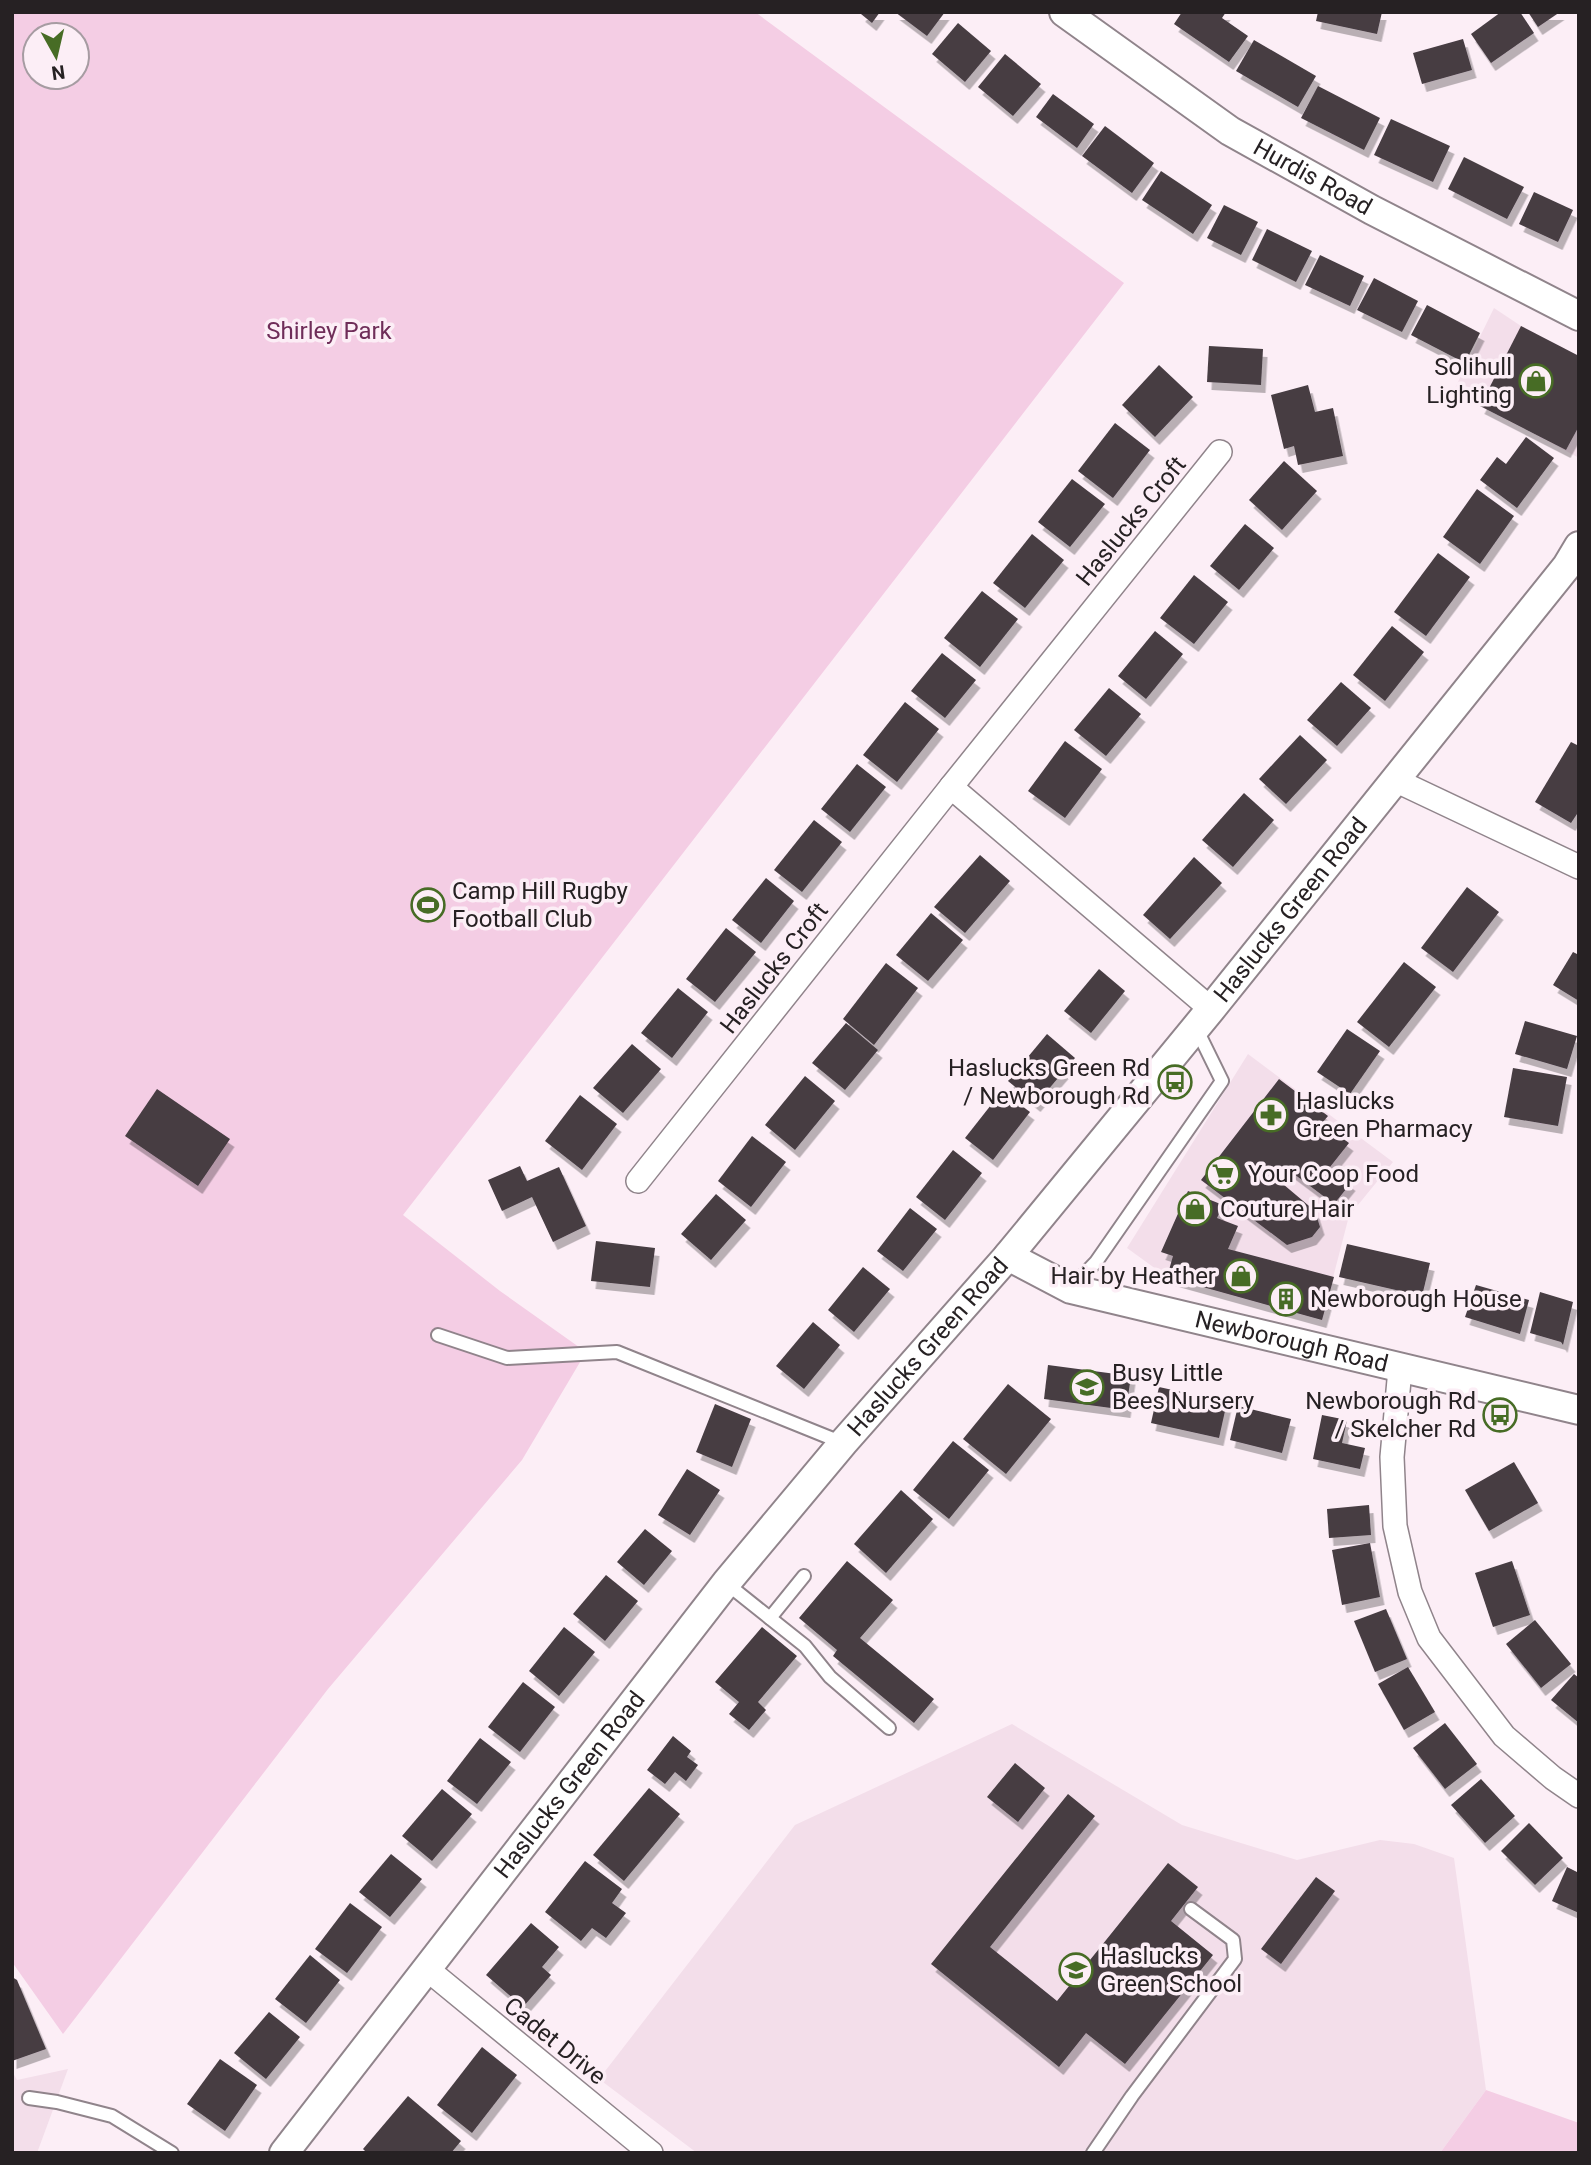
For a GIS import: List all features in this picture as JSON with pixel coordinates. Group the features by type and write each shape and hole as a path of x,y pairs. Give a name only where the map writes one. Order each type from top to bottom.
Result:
{"street":[{"name":"Hurdis Road","path":"1064,12 1230,131 1372,210 1579,316"},
{"name":"Haslucks Croft","path":"639,1181 1220,452"},
{"name":"Haslucks Green Road","path":"284,2153 726,1583 843,1443 1009,1256 1204,1019 1579,547"},
{"path":"1395,780 1579,867"},
{"path":"951,787 1204,1019"},
{"name":"Newborough Road","path":"1009,1256 1071,1289 1579,1410"},
{"path":"1400,1369 1392,1457 1395,1526 1410,1592 1429,1638 1504,1736 1553,1778 1579,1796"},
{"name":"Cadet Drive","path":"427,1969 651,2153"}],"lane":[{"path":"1071,1289 1096,1262 1222,1081 1204,1019"},
{"path":"438,1335 507,1358 617,1352 843,1443"},
{"path":"770,1618 804,1576"},
{"path":"726,1583 804,1646 830,1677 889,1728"},
{"path":"1093,2153 1132,2096 1235,1959 1233,1940 1191,1909"},
{"path":"29,2098 112,2116 172,2153"}],"shaded area":[{"name":"Solihull Lighting","path":"1494,308 1521,326 1579,356 1579,458 1454,390"},
{"path":"1248,1054 1393,1162 1349,1216 1322,1320 1167,1277 1127,1248"},
{"name":"Haslucks Green School","path":"1012,1724 1182,1825 1297,1860 1380,1840 1414,1844 1454,1858 1486,2090 1440,2153 697,2153 599,2079 795,1825"},
{"path":"68,2069 37,2153 12,2153 12,2071 17,2080"}],"green space":[{"name":"Shirley Park","path":"12,12 755,12 1124,283 403,1215 500,1291 586,1352 522,1460 328,1689 63,2034 12,1962"},
{"path":"1486,2090 1579,2123 1579,2153 1440,2153"}],"building":[{"path":"862,12 880,12 872,23"},
{"path":"895,12 945,12 927,36"},
{"path":"1182,12 1226,12 1222,18 1248,36 1229,62 1174,24"},
{"path":"1318,12 1382,12 1377,34 1316,21"},
{"path":"1501,12 1520,12 1534,33 1491,63 1471,34"},
{"path":"1528,12 1560,12 1538,27"},
{"path":"958,23 991,51 965,82 932,54"},
{"path":"1463,39 1472,70 1422,84 1413,53"},
{"path":"1254,40 1316,76 1298,107 1236,71"},
{"path":"1005,54 1041,84 1013,116 978,87"},
{"path":"1318,86 1380,118 1364,150 1301,118"},
{"path":"1053,94 1094,124 1077,148 1036,117"},
{"path":"1391,119 1450,146 1433,182 1374,155"},
{"path":"1105,126 1154,163 1132,193 1082,156"},
{"path":"1464,157 1524,187 1507,219 1448,189"},
{"path":"1161,171 1212,205 1193,234 1142,200"},
{"path":"1534,192 1573,210 1558,242 1519,224"},
{"path":"1224,205 1258,222 1241,255 1207,238"},
{"path":"1267,229 1312,251 1296,282 1252,260"},
{"path":"1320,255 1364,276 1350,306 1305,285"},
{"path":"1374,278 1418,301 1402,332 1357,310"},
{"path":"1427,305 1480,333 1465,363 1411,335"},
{"name":"Solihull Lighting","path":"1521,326 1579,356 1579,426 1566,450 1480,406"},
{"path":"1209,346 1263,349 1261,385 1207,382"},
{"path":"1159,365 1193,397 1155,437 1122,405"},
{"path":"1308,385 1315,412 1333,408 1343,456 1298,465 1294,446 1284,449 1271,395"},
{"path":"1115,423 1150,450 1113,498 1078,471"},
{"path":"1526,437 1554,458 1517,508 1480,480 1497,457 1506,464"},
{"path":"1284,461 1317,491 1282,530 1249,500"},
{"path":"1072,479 1105,504 1070,547 1038,522"},
{"path":"1477,489 1514,516 1480,564 1443,537"},
{"path":"1245,524 1274,548 1239,590 1210,566"},
{"path":"1032,534 1064,560 1025,608 993,583"},
{"path":"1438,553 1470,577 1426,636 1394,612"},
{"path":"1194,575 1228,602 1194,644 1160,618"},
{"path":"982,591 1018,619 980,667 944,638"},
{"path":"1392,626 1424,652 1385,701 1353,675"},
{"path":"1155,631 1183,654 1146,699 1118,676"},
{"path":"942,653 976,680 945,718 911,691"},
{"path":"1341,682 1371,708 1337,746 1307,720"},
{"path":"1109,688 1141,714 1106,756 1074,730"},
{"path":"905,702 939,729 897,782 863,755"},
{"path":"1300,735 1327,760 1286,804 1259,779"},
{"path":"1065,741 1102,769 1065,818 1028,791"},
{"path":"1571,742 1579,746 1579,811 1571,823 1535,802"},
{"path":"857,764 886,787 850,832 821,809"},
{"path":"1244,793 1274,820 1233,867 1202,840"},
{"path":"814,820 842,842 802,892 774,870"},
{"path":"980,855 1010,881 965,933 934,907"},
{"path":"1194,857 1222,883 1170,939 1143,915"},
{"path":"766,878 794,901 761,943 732,920"},
{"path":"1467,887 1499,912 1453,972 1421,948"},
{"path":"931,913 963,940 928,981 896,955"},
{"path":"726,928 756,952 715,1002 686,979"},
{"path":"1573,952 1579,955 1579,1001 1553,985"},
{"path":"1404,962 1436,987 1389,1047 1357,1022"},
{"path":"886,963 918,988 874,1045 843,1019"},
{"path":"1099,969 1125,991 1091,1033 1064,1011"},
{"path":"678,988 708,1012 672,1058 641,1033"},
{"path":"1525,1021 1577,1036 1567,1069 1515,1054"},
{"path":"846,1023 878,1050 845,1090 812,1063"},
{"path":"1347,1029 1380,1051 1350,1094 1317,1072"},
{"path":"1047,1034 1075,1058 1036,1104 1008,1081"},
{"path":"632,1044 661,1069 623,1113 593,1088"},
{"path":"1513,1068 1567,1077 1558,1126 1504,1117"},
{"path":"805,1076 835,1101 795,1150 765,1125"},
{"path":"1279,1079 1328,1116 1322,1123 1349,1143 1330,1167 1351,1183 1334,1204 1286,1168 1277,1179 1315,1211 1320,1227 1312,1237 1287,1245 1201,1180"},
{"path":"157,1089 230,1139 198,1186 125,1136"},
{"path":"1002,1091 1030,1112 993,1160 965,1138"},
{"path":"580,1095 617,1124 582,1170 545,1141"},
{"path":"752,1136 786,1162 751,1207 718,1181"},
{"path":"953,1150 982,1173 945,1220 916,1197"},
{"path":"520,1166 527,1181 559,1167 586,1226 553,1242 532,1197 502,1211 488,1180"},
{"name":"Newborough House","path":"1188,1191 1223,1205 1217,1218 1238,1226 1228,1249 1334,1277 1322,1320 1167,1277 1173,1256 1161,1252"},
{"path":"716,1194 746,1220 711,1260 681,1234"},
{"path":"910,1208 937,1229 903,1271 877,1251"},
{"path":"596,1241 655,1248 650,1287 591,1281"},
{"path":"1347,1244 1430,1263 1422,1296 1339,1277"},
{"path":"863,1267 890,1289 854,1332 828,1310"},
{"path":"1476,1285 1529,1300 1520,1334 1465,1317"},
{"path":"1540,1292 1573,1302 1563,1345 1561,1342 1530,1333"},
{"path":"813,1322 840,1345 804,1389 776,1366"},
{"name":"Busy Little Bees Nursery","path":"1048,1365 1131,1376 1126,1410 1044,1399"},
{"path":"1008,1384 1051,1419 1006,1474 963,1439"},
{"path":"1159,1387 1227,1402 1219,1438 1151,1423"},
{"path":"715,1404 751,1419 732,1467 696,1452"},
{"path":"1238,1406 1291,1419 1282,1453 1230,1440"},
{"path":"1322,1415 1347,1420 1342,1443 1365,1448 1360,1469 1313,1459"},
{"path":"953,1441 989,1470 949,1519 913,1490"},
{"path":"1514,1462 1538,1503 1489,1531 1465,1490"},
{"path":"687,1469 720,1490 690,1535 658,1515"},
{"path":"901,1490 933,1519 886,1573 854,1544"},
{"path":"1369,1505 1371,1535 1329,1538 1327,1509"},
{"path":"645,1529 672,1551 644,1585 617,1562"},
{"path":"1370,1543 1380,1597 1342,1605 1332,1550"},
{"path":"847,1561 893,1600 860,1638 934,1699 914,1723 833,1656 837,1650 799,1618"},
{"path":"1512,1561 1530,1615 1493,1627 1475,1573"},
{"path":"606,1575 638,1601 605,1641 573,1614"},
{"path":"1386,1609 1407,1659 1375,1672 1354,1621"},
{"path":"1535,1620 1571,1664 1541,1688 1506,1644"},
{"path":"564,1627 595,1652 559,1696 529,1671"},
{"path":"762,1627 797,1656 758,1702 766,1710 749,1730 729,1714 739,1702 715,1682"},
{"path":"1408,1667 1435,1712 1404,1730 1378,1684"},
{"path":"1574,1674 1579,1678 1579,1723 1551,1700"},
{"path":"523,1682 555,1707 520,1752 488,1727"},
{"path":"1445,1723 1477,1764 1445,1789 1413,1748"},
{"path":"673,1736 691,1751 687,1757 698,1765 686,1781 675,1772 665,1784 647,1770"},
{"path":"480,1738 511,1762 477,1804 447,1781"},
{"path":"1015,1763 1045,1788 1018,1822 987,1797"},
{"path":"1481,1779 1515,1816 1485,1843 1451,1805"},
{"path":"649,1788 680,1814 624,1881 593,1855"},
{"path":"442,1789 472,1814 432,1861 402,1836"},
{"path":"1068,1794 1095,1816 990,1947 1057,2001 1168,1863 1198,1887 1171,1921 1213,1955 1125,2064 1086,2033 1059,2067 931,1964"},
{"path":"1529,1823 1563,1858 1535,1885 1501,1851"},
{"path":"391,1854 422,1879 390,1917 359,1892"},
{"path":"585,1861 622,1889 612,1903 626,1913 606,1938 592,1928 581,1941 545,1912"},
{"path":"1567,1867 1579,1873 1579,1913 1552,1901"},
{"path":"1316,1877 1335,1891 1281,1964 1261,1949"},
{"path":"350,1903 382,1927 347,1973 315,1949"},
{"path":"531,1923 559,1947 542,1967 551,1975 523,2007 486,1975"},
{"path":"310,1955 340,1980 306,2023 275,1999"},
{"path":"12,1977 17,1980 46,2049 12,2061"},
{"path":"269,2012 300,2037 266,2079 234,2053"},
{"path":"482,2047 517,2075 472,2133 437,2105"},
{"path":"220,2059 257,2085 225,2131 187,2104"},
{"path":"408,2096 461,2141 451,2153 367,2153 363,2149"}],"place":[{"name":"Solihull Lighting","path":"1536,381"},
{"name":"Camp Hill Rugby Football Club","path":"428,905"},
{"name":"Haslucks Green Rd / Newborough Rd","path":"1175,1082"},
{"name":"Haslucks Green Pharmacy","path":"1271,1115"},
{"name":"Your Coop Food","path":"1223,1174"},
{"name":"Couture Hair","path":"1195,1209"},
{"name":"Hair by Heather","path":"1241,1276"},
{"name":"Newborough House","path":"1286,1299"},
{"name":"Busy Little Bees Nursery","path":"1087,1387"},
{"name":"Newborough Rd / Skelcher Rd","path":"1500,1415"},
{"name":"Haslucks Green School","path":"1076,1970"}]}
